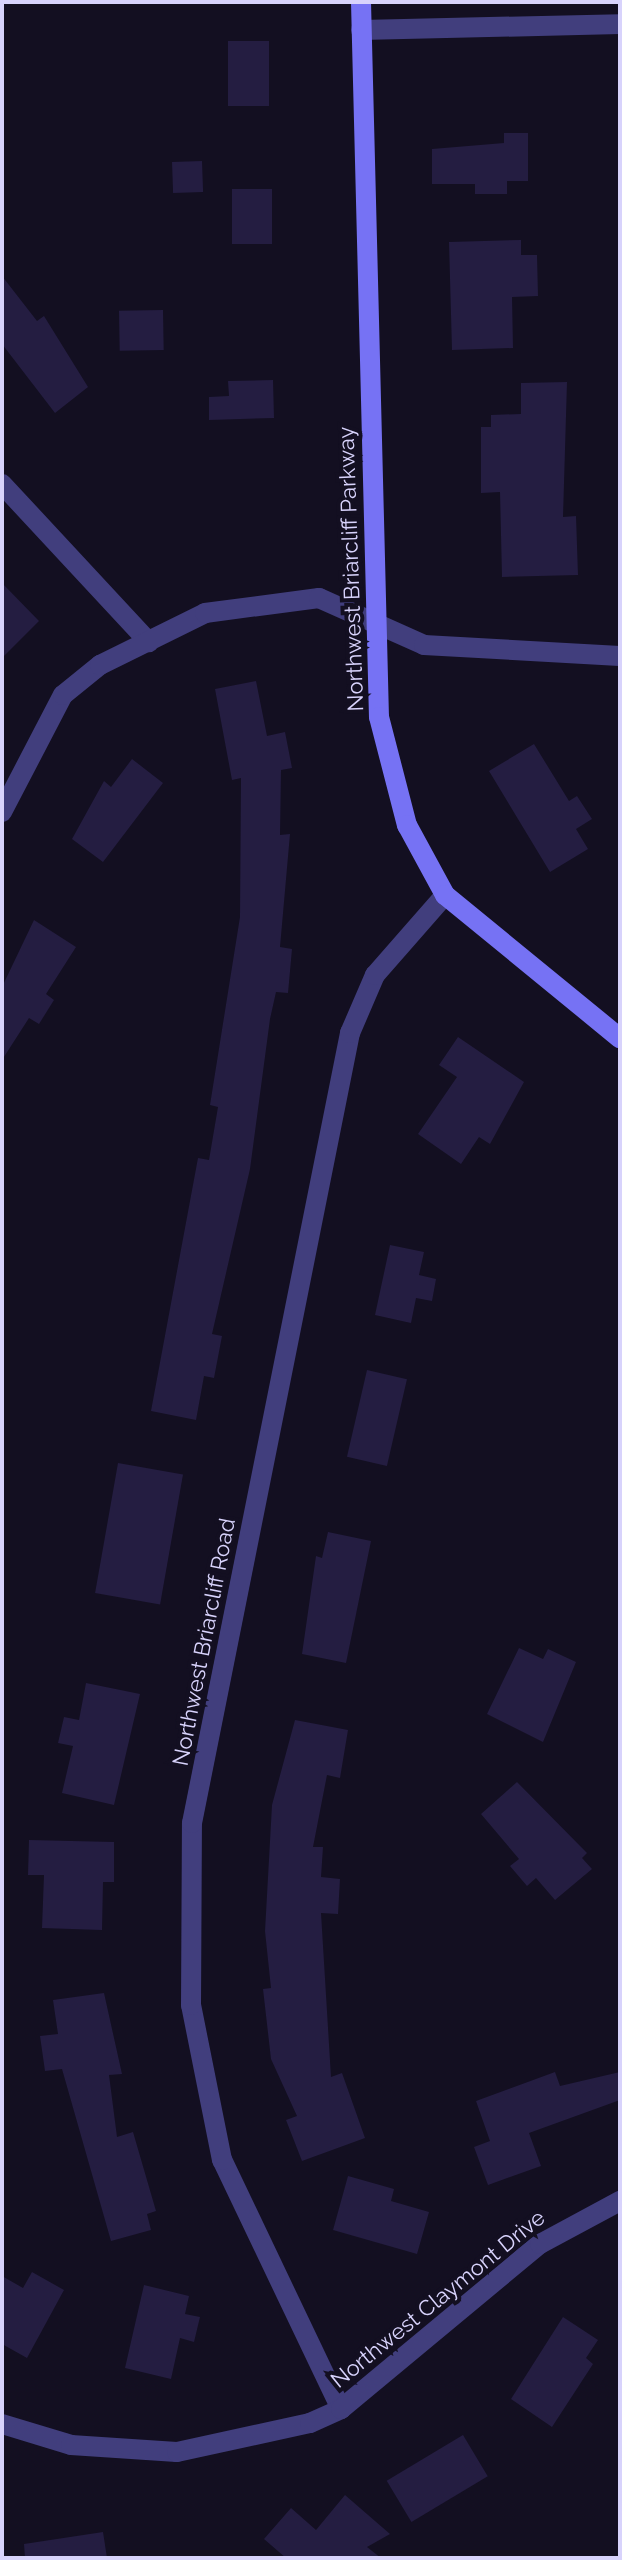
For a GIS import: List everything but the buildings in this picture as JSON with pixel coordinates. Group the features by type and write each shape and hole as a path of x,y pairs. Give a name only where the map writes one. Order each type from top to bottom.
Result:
{"main road":[{"name":"Northwest Briarcliff Parkway","path":"361,2 374,623 379,717 407,825 445,895 620,1038"}],"street":[{"path":"361,30 620,24"},
{"path":"2,484 149,642"},
{"path":"2,812 63,695 100,665 205,613 319,598 424,645 620,656"},
{"name":"Northwest Briarcliff Road","path":"341,2409 222,2160 191,2005 192,1823 350,1033 375,975 445,895"},
{"name":"Northwest Claymont Drive","path":"2,2424 71,2445 177,2452 283,2433 341,2409 540,2244 620,2201"}]}
